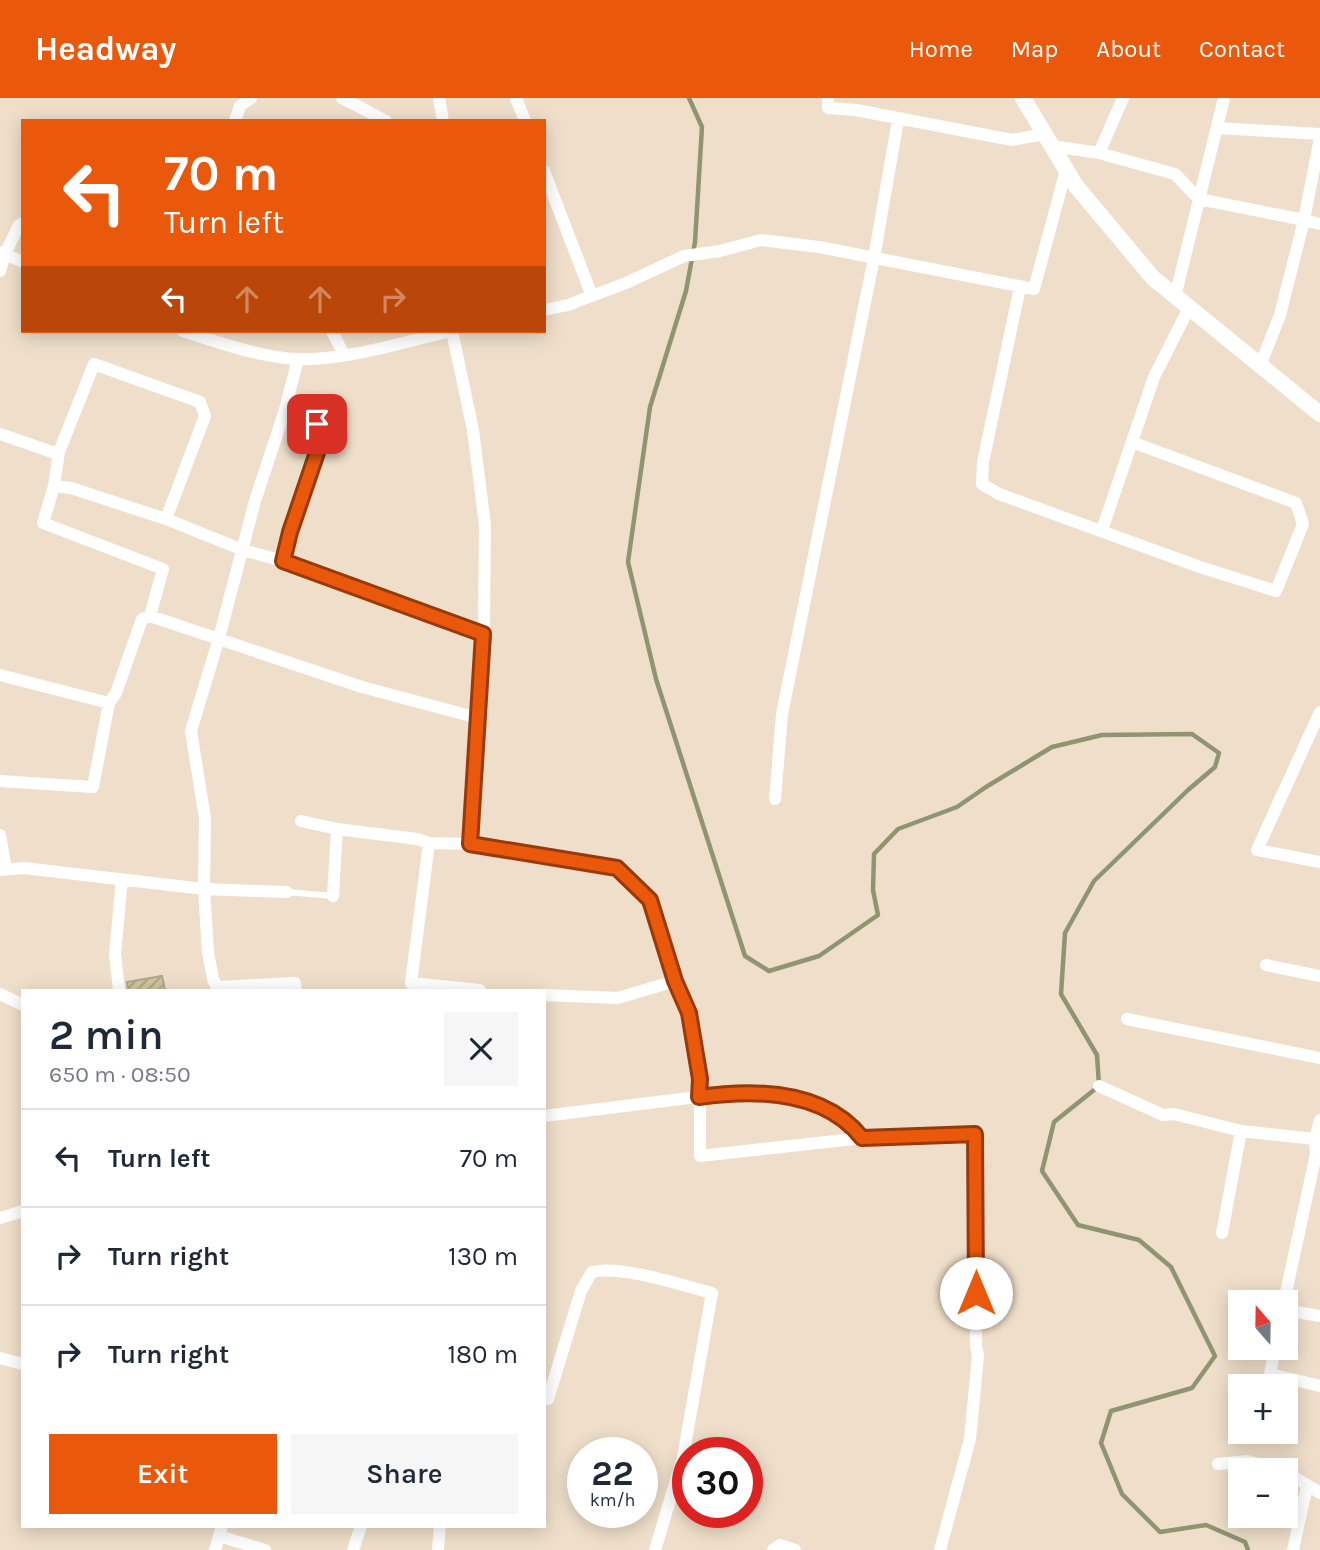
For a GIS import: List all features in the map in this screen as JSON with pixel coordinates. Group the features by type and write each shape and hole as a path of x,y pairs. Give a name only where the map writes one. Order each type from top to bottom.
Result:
{"street":[{"path":"236,119 240,106 251,98"},
{"path":"342,98 382,119"},
{"path":"439,98 443,119"},
{"path":"516,98 524,119"},
{"path":"828,98 828,108 856,110 1012,140 1049,140 1175,174 1199,199 1320,224"},
{"path":"1023,98 1076,186 1153,278 1320,414"},
{"path":"1099,153 1122,106 1123,98"},
{"path":"1175,297 1224,98"},
{"path":"775,799 782,714 874,258 898,120"},
{"path":"1217,128 1320,136 1304,220 1280,315 1260,366"},
{"path":"546,309 626,284 684,256 720,251 761,240 819,247 1034,289 1066,170"},
{"path":"546,176 592,296"},
{"path":"0,271 3,253 21,224"},
{"path":"3,253 21,261"},
{"path":"1020,287 983,462 982,484 999,494 1200,567 1276,591 1303,524 1296,503 1132,442"},
{"path":"1102,530 1154,377 1189,308"},
{"path":"189,333 233,348 298,359 344,355 443,333"},
{"path":"333,333 344,355"},
{"path":"452,333 473,430 485,525 483,634 470,844"},
{"path":"296,989 295,983 218,989 213,979 208,953 204,889 205,818 191,731 298,359"},
{"path":"150,616 163,569 43,523 54,486 59,452 94,364 200,402 205,416 166,519"},
{"path":"283,561 322,438 317,424 284,414"},
{"path":"0,434 59,452"},
{"path":"54,486 71,488 166,519 243,550 283,561 483,634"},
{"path":"0,780 93,787 108,703 116,693 142,619 150,616 362,688 478,718"},
{"path":"0,675 108,703"},
{"path":"1320,712 1257,850 1320,862"},
{"path":"302,821 337,829 417,839 429,844 470,844 617,868 650,900 675,981 689,1013 700,1079 700,1156 862,1138 975,1134 978,1356 970,1439 940,1550"},
{"path":"332,896 337,829"},
{"path":"0,835 3,869 24,868 204,889 288,892"},
{"path":"429,844 411,983 470,989"},
{"path":"119,989 115,954 122,879"},
{"path":"1266,965 1320,976"},
{"path":"546,995 618,998 675,981"},
{"path":"0,994 21,1003"},
{"path":"1127,1019 1320,1058"},
{"path":"1099,1086 1163,1115 1174,1114 1241,1131 1315,1139"},
{"path":"546,1116 721,1094 785,1095 825,1107 850,1123 862,1138"},
{"path":"1287,1290 1320,1120"},
{"path":"1223,1233 1241,1131"},
{"path":"0,1218 21,1212"},
{"path":"548,1399 581,1291 592,1272 622,1272 712,1293 683,1457 656,1550"},
{"path":"1298,1312 1320,1316"},
{"path":"0,1358 21,1363"},
{"path":"1273,1360 1270,1374 1320,1386"},
{"path":"1219,1464 1228,1463"},
{"path":"1298,1480 1320,1493"},
{"path":"1293,1550 1307,1486"},
{"path":"353,1550 360,1528"},
{"path":"438,1550 440,1528"},
{"path":"215,1550 221,1531 265,1550"},
{"path":"773,1550 780,1545 796,1550"}],"lane":[{"path":"288,892 332,896"}],"building":[{"path":"162,976 165,989 128,989 127,982"}],"waterway":[{"path":"689,98 702,127 695,242 686,291 650,407 628,562 656,679 745,956 769,971 819,956 878,915 873,890 874,854 898,829 957,807 1052,747 1102,735 1192,734 1219,753 1215,767 1094,881 1065,933 1061,994 1097,1055 1099,1086 1054,1122 1042,1171 1078,1225 1139,1240 1171,1267 1215,1356 1192,1388 1111,1411 1101,1443 1122,1494 1160,1532 1206,1525 1245,1542 1248,1550"}],"route":[{"path":"317,424 322,438 283,561 483,634 470,844 617,868 650,900 675,981 689,1013 700,1079 699,1097 721,1094 785,1095 825,1107 850,1123 862,1138 975,1134 976,1293"}]}
